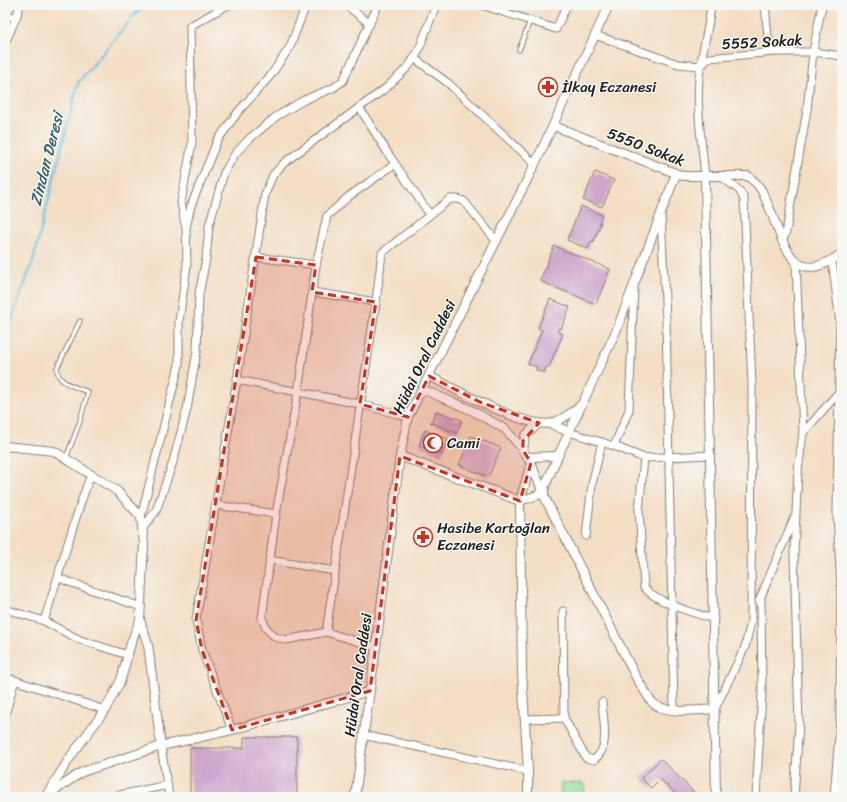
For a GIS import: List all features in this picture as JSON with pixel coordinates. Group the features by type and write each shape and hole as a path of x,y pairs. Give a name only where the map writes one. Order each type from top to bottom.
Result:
{"street":[{"path":"5,43 20,5"},
{"path":"45,797 71,756 105,710 121,680 140,620 144,544 142,517 179,365 179,321 188,265 186,228 181,202 192,143 190,26 228,5"},
{"path":"186,228 191,206 217,141 238,112 271,75 290,47 306,5"},
{"path":"346,5 370,24"},
{"path":"142,529 156,511 173,462 187,409 197,350 199,294 206,259 209,226 224,173 236,154 245,144 277,116 304,100 333,88 343,81 378,5"},
{"path":"232,730 202,650 196,620 237,380 256,257 259,221 265,194 274,175 285,162 386,88 409,66 414,58 436,5"},
{"path":"482,5 500,8 530,21 556,29 567,5"},
{"name":"Hüdai Oral Caddesi","path":"355,797 400,456 408,417 554,126 609,5"},
{"path":"711,5 709,26 700,66 699,96 705,177 716,797"},
{"path":"765,5 768,36 774,52"},
{"path":"782,242 786,232 807,110 813,52 822,5"},
{"path":"5,14 16,18"},
{"path":"595,35 678,64 700,66"},
{"name":"5552 Sokak","path":"700,66 709,58 774,52 813,52 842,56"},
{"path":"414,58 448,83 535,164"},
{"path":"359,107 394,164 430,214"},
{"name":"5550 Sokak","path":"554,126 676,174 690,178 745,176 754,181 762,191 782,242 796,262"},
{"path":"376,647 326,632 286,640 275,637 266,628 262,618 276,514 298,392 316,265 327,216 348,196 394,164"},
{"path":"544,493 545,486 558,456 617,329 676,174"},
{"path":"720,176 739,190 744,199 752,385 751,622"},
{"path":"326,632 376,302 382,253 450,199 458,198 464,201 497,242"},
{"path":"661,211 669,458 674,710"},
{"path":"794,797 799,724 794,553 798,471 804,433 796,262 804,266 818,266 832,260 842,253"},
{"path":"256,257 316,265"},
{"path":"832,260 840,323 837,513 841,587 840,722 834,797"},
{"path":"614,446 629,410 634,282"},
{"path":"312,292 376,302"},
{"path":"429,376 480,402 532,422 551,424 644,458 711,455"},
{"path":"237,380 360,404 408,417"},
{"path":"422,389 471,410 505,429 527,457 637,679 652,702 662,708 674,710 715,709"},
{"path":"804,433 839,392"},
{"path":"551,424 563,418 583,403"},
{"path":"528,797 522,666 520,501 527,457 525,436 539,423"},
{"path":"586,536 592,484 602,442"},
{"path":"5,446 54,451 118,492 142,517"},
{"path":"400,456 520,501 544,493"},
{"path":"527,457 558,456"},
{"path":"644,458 639,510 644,587 647,592 655,597 672,603 685,611 714,619"},
{"path":"44,621 58,578 74,519 91,474"},
{"path":"216,505 276,514"},
{"path":"715,709 745,647 751,622 796,513"},
{"path":"269,560 335,571"},
{"path":"58,578 141,607"},
{"path":"756,797 762,692 761,598"},
{"path":"5,609 44,621 80,640 128,656"},
{"path":"563,611 564,718 586,758 594,760 602,755 605,740 602,702"},
{"path":"140,620 148,645 161,746 168,785 168,797"},
{"path":"5,678 105,710"},
{"path":"5,714 15,680"},
{"path":"45,797 82,772 161,746 232,730 370,691"},
{"path":"525,718 564,718"},
{"path":"363,735 528,771"},
{"path":"110,797 168,785"}],"lane":[{"path":"519,50 530,21"},
{"path":"66,458 80,424 88,392 61,380 58,376 57,368 80,321"}],"highlighted area":[{"path":"256,257 316,265 312,292 376,302 360,404 408,417 429,376 480,402 539,423 523,441 523,450 531,463 520,501 400,456 370,691 232,730 202,650 196,620"}],"green space":[{"path":"561,782 585,784 584,797 560,797"}],"building":[{"path":"595,172 614,180 602,207 583,200"},
{"path":"581,206 602,215 599,223 601,223 593,242 591,241 588,249 567,240"},
{"path":"554,246 610,269 596,304 540,281"},
{"path":"550,299 570,307 561,329 558,328 557,331 563,334 549,367 547,366 544,373 536,370 537,367 528,364 542,330 538,328"},
{"path":"436,411 462,420 457,433 431,423"},
{"name":"Cami","path":"425,430 448,439 442,455 419,446"},
{"path":"471,436 501,448 488,477 459,465"},
{"path":"244,737 297,737 297,797 190,797 190,748 244,748"},
{"path":"661,759 698,797 671,797 675,793 660,779 651,788 641,778"}],"waterway":[{"name":"Zindan Deresi","path":"5,337 33,261 78,83 143,5"}],"place":[{"name":"İlkay Eczanesi","path":"548,87"},
{"name":"Cami","path":"433,443"},
{"name":"Hasibe Kartoğlan Eczanesi","path":"423,537"}]}
